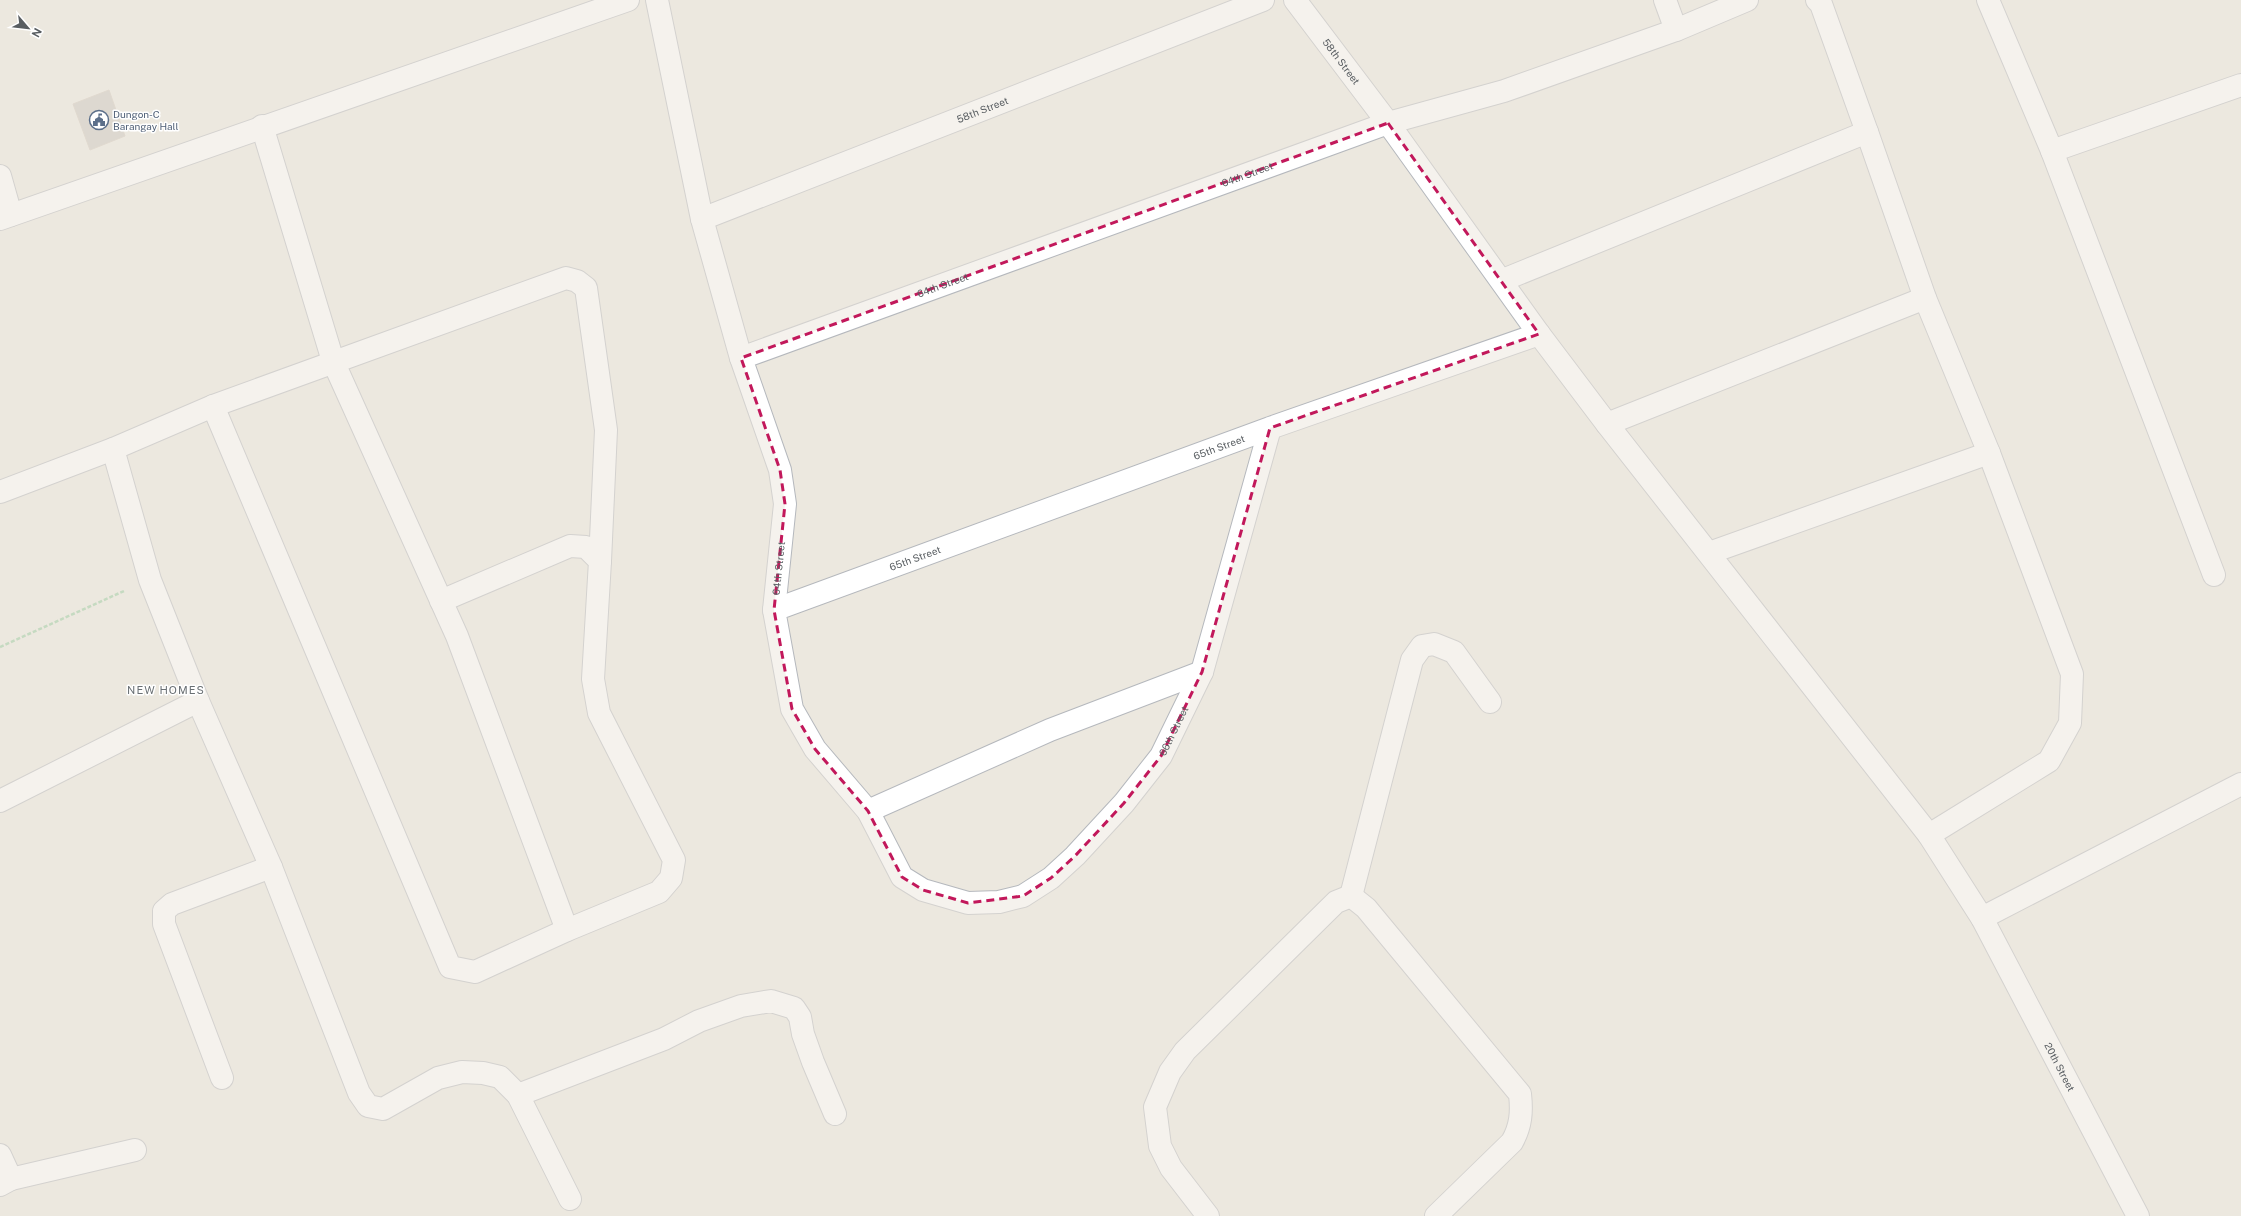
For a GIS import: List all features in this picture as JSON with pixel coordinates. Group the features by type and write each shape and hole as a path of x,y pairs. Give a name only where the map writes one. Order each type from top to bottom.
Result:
{"street":[{"path":"0,176 5,217 262,126 628,0"},
{"path":"657,0 702,219 740,358"},
{"name":"58th Street","path":"702,219 1263,0"},
{"name":"58th Street","path":"1295,0 1388,123 1503,280 1539,334 1607,424 1709,553"},
{"path":"1665,0 1676,30"},
{"name":"64th Street","path":"774,610 785,504 780,470 740,358 1388,123 1504,91 1676,30 1748,0"},
{"path":"1817,0 1820,4 1867,132 1925,298 1989,453 2072,674 2070,723 2049,761 1929,835"},
{"path":"1988,0 2052,151 2214,575"},
{"path":"2052,151 2241,85"},
{"path":"262,126 333,361 457,636 567,930"},
{"path":"1503,280 1867,132"},
{"path":"0,492 113,449 213,406 333,361 566,278 577,281 586,288 606,430 593,679 599,713 674,860 671,878 659,892 567,930 475,972 450,967 213,406"},
{"path":"1607,424 1925,298"},
{"name":"65th Street","path":"774,610 1270,428 1539,334"},
{"name":"66th Street","path":"868,811 902,877 923,890 968,903 999,902 1023,896 1051,878 1075,856 1124,803 1160,756 1202,672 1270,428"},
{"path":"113,449 150,580 198,701 271,867 359,1093 368,1106 383,1109 438,1078 462,1072 483,1073 500,1077 518,1096 570,1199"},
{"path":"1709,553 1989,453"},
{"path":"441,601 570,546 586,547 600,561"},
{"name":"20th Street","path":"1709,553 1929,835 1982,918 2138,1216"},
{"path":"774,610 792,709 815,749 868,811 1050,730 1202,672"},
{"path":"1351,896 1412,660 1422,646 1434,644 1454,652 1490,702"},
{"path":"0,801 198,701"},
{"path":"1982,918 2241,784"},
{"path":"222,1078 164,924 164,911 172,904 271,867"},
{"path":"1208,1216 1171,1168 1160,1146 1155,1107 1170,1072 1184,1051 1336,902 1351,896"},
{"path":"1351,896 1366,908 1520,1094 1522,1112 1518,1132 1512,1142 1436,1216"},
{"path":"518,1096 664,1039 699,1021 740,1006 771,1001 794,1008 800,1017 803,1034 835,1114"},
{"path":"0,1156 6,1182 135,1150"}],"path":[{"path":"0,647 150,580"}],"highlighted area":[{"path":"1388,123 1539,334 1270,428 1202,672 1161,756 1124,803 1075,856 1051,878 1023,896 968,903 923,890 902,877 868,811 815,749 792,709 774,610 785,504 780,470 741,358"}],"building":[{"name":"Dungon-C Barangay Hall","path":"109,90 125,136 90,150 73,104"}],"place":[{"name":"Dungon-C Barangay Hall","path":"99,120"}],"district":[{"name":"NEW HOMES","path":"166,690"}]}
